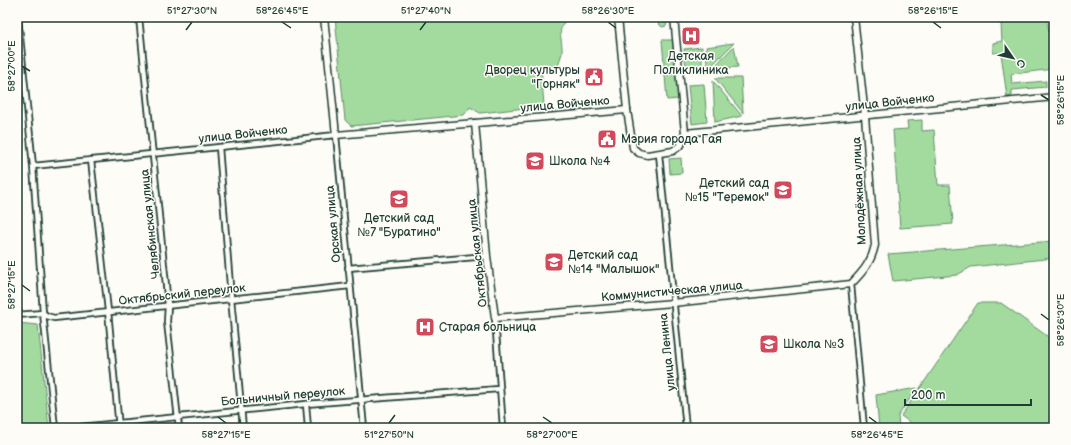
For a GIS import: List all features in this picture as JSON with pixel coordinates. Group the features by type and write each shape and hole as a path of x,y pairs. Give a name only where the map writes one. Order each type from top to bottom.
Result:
{"main road":[{"name":"Орская улица","path":"324,17 336,135"},
{"path":"618,17 627,110"},
{"path":"674,17 685,133"},
{"name":"Молодёжная улица","path":"852,284 868,265 873,255 875,245 865,116 854,17"},
{"name":"улица Войченко","path":"336,135 627,110 633,148 642,154 659,154 674,152 683,141 685,133 1054,97"},
{"name":"Октябрьская улица","path":"475,123 487,256 495,318"},
{"name":"Коммунистическая улица","path":"495,318 673,303 852,284"}],"street":[{"path":"18,17 33,166 43,313 55,428"},
{"name":"Челябинская улица","path":"139,17 168,305 166,322 179,428"},
{"name":"улица Войченко","path":"33,166 336,135"},
{"name":"Орская улица","path":"336,135 364,428"},
{"path":"219,147 243,428"},
{"name":"улица Ленина","path":"659,154 686,428"},
{"path":"91,160 108,311 118,426"},
{"path":"348,268 487,256"},
{"path":"852,284 864,428"},
{"name":"Октябрьский переулок","path":"17,315 43,313 54,318 350,286"},
{"name":"Октябрьская улица","path":"495,318 503,428"},
{"name":"Больничный переулок","path":"70,428 118,426 178,416 306,404 499,389"},
{"path":"306,404 308,428"}],"green space":[{"path":"335,17 568,17 564,22 560,34 562,53 558,66 541,67 544,106 480,113 470,107 464,115 351,126 345,120"},
{"path":"652,17 669,17 666,26 662,27"},
{"path":"1004,17 1046,17 1054,57 1054,69 1011,74 1012,84 1046,81 1046,87 1012,90 1012,96 1007,97 1001,53 993,53 993,43 1002,41 1001,24 1010,22 1010,20"},
{"path":"662,40 673,40 679,99 667,100"},
{"path":"734,43 710,67 707,65 706,47"},
{"path":"734,46 738,67 712,69"},
{"path":"702,47 702,67 686,67 684,49"},
{"path":"715,78 741,78 743,113"},
{"path":"713,81 742,116 715,122"},
{"path":"704,84 707,122 692,124 688,85"},
{"path":"922,120 922,131 934,130 938,185 950,185 953,224 900,228 893,130 908,129 907,121"},
{"path":"681,158 682,173 670,174 669,159"},
{"path":"1054,241 1054,258 971,267 957,275 893,281 888,254"},
{"path":"978,303 1001,303 1054,341 1054,424 1051,428 918,428 901,416"},
{"path":"17,323 38,325 49,428 17,428"},
{"path":"917,388 898,416 899,428 879,428 876,395"}],"place":[{"name":"Детская Поликлиника","path":"691,36"},
{"name":"Дворец культуры \"Горняк\"","path":"594,77"},
{"name":"Мэрия города Гая","path":"607,139"},
{"name":"Школа №4","path":"535,161"},
{"name":"Детский сад №15 \"Теремок\"","path":"783,190"},
{"name":"Детский сад №7 \"Буратино\"","path":"399,199"},
{"name":"Детский сад №14 \"Малышок\"","path":"554,262"},
{"name":"Старая больница","path":"425,327"},
{"name":"Школа №3","path":"769,344"}]}
